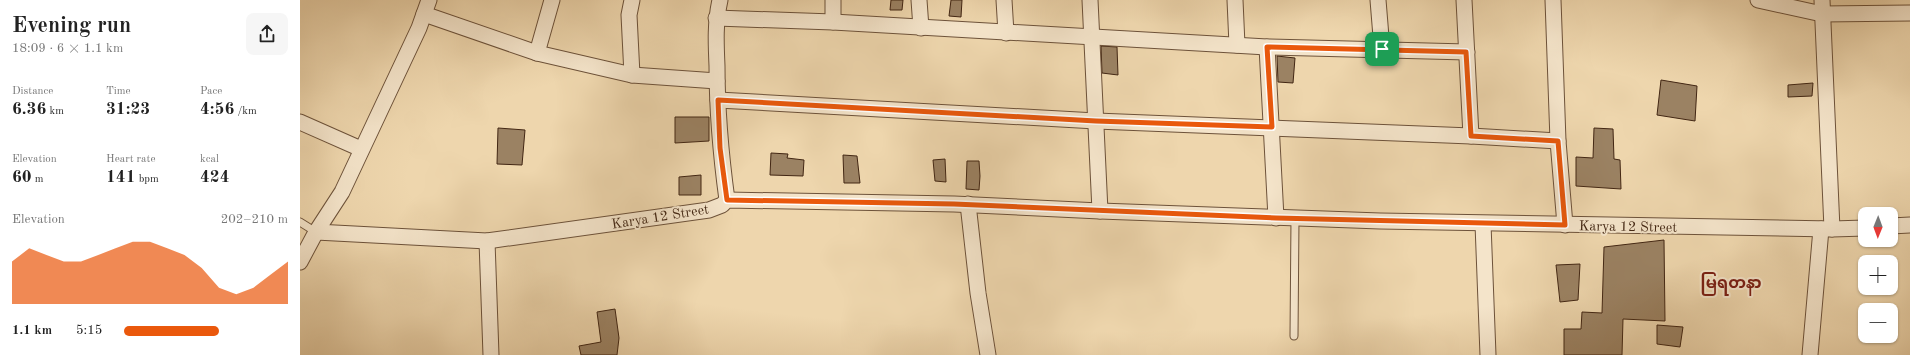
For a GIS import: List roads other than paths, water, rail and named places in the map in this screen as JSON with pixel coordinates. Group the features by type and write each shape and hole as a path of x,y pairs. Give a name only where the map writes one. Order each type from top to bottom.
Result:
{"street":[{"path":"300,262 316,232 342,192 424,14 429,0"},
{"path":"537,53 552,0"},
{"path":"632,0 629,15 632,75"},
{"path":"720,0 716,18 717,81 720,148 727,200"},
{"path":"832,0 833,22"},
{"path":"919,0 921,28"},
{"path":"1004,0 1006,33"},
{"path":"1090,0 1100,211"},
{"path":"1235,0 1237,45"},
{"path":"1378,0 1382,49"},
{"path":"1464,0 1471,136"},
{"path":"1553,0 1558,141 1565,225"},
{"path":"1758,0 1822,7 1910,13"},
{"path":"1810,355 1827,229 1822,7"},
{"path":"424,14 537,53 632,75 717,81"},
{"path":"716,18 833,22 1267,47 1466,52"},
{"path":"1267,47 1276,218"},
{"path":"718,100 1096,121 1272,127 1558,141"},
{"path":"300,122 361,149"},
{"name":"Karya 12 Street","path":"316,232 487,241 709,210 722,205 727,200 968,204 1295,219 1483,224 1858,228"},
{"path":"968,204 978,294 988,355"},
{"path":"1483,224 1488,355"},
{"path":"1898,226 1910,225"},
{"path":"487,241 491,355"}],"lane":[{"path":"1294,336 1295,219"},
{"path":"300,222 316,232"}],"district":[{"name":"မြရတနာ","path":"1731,282"}]}
